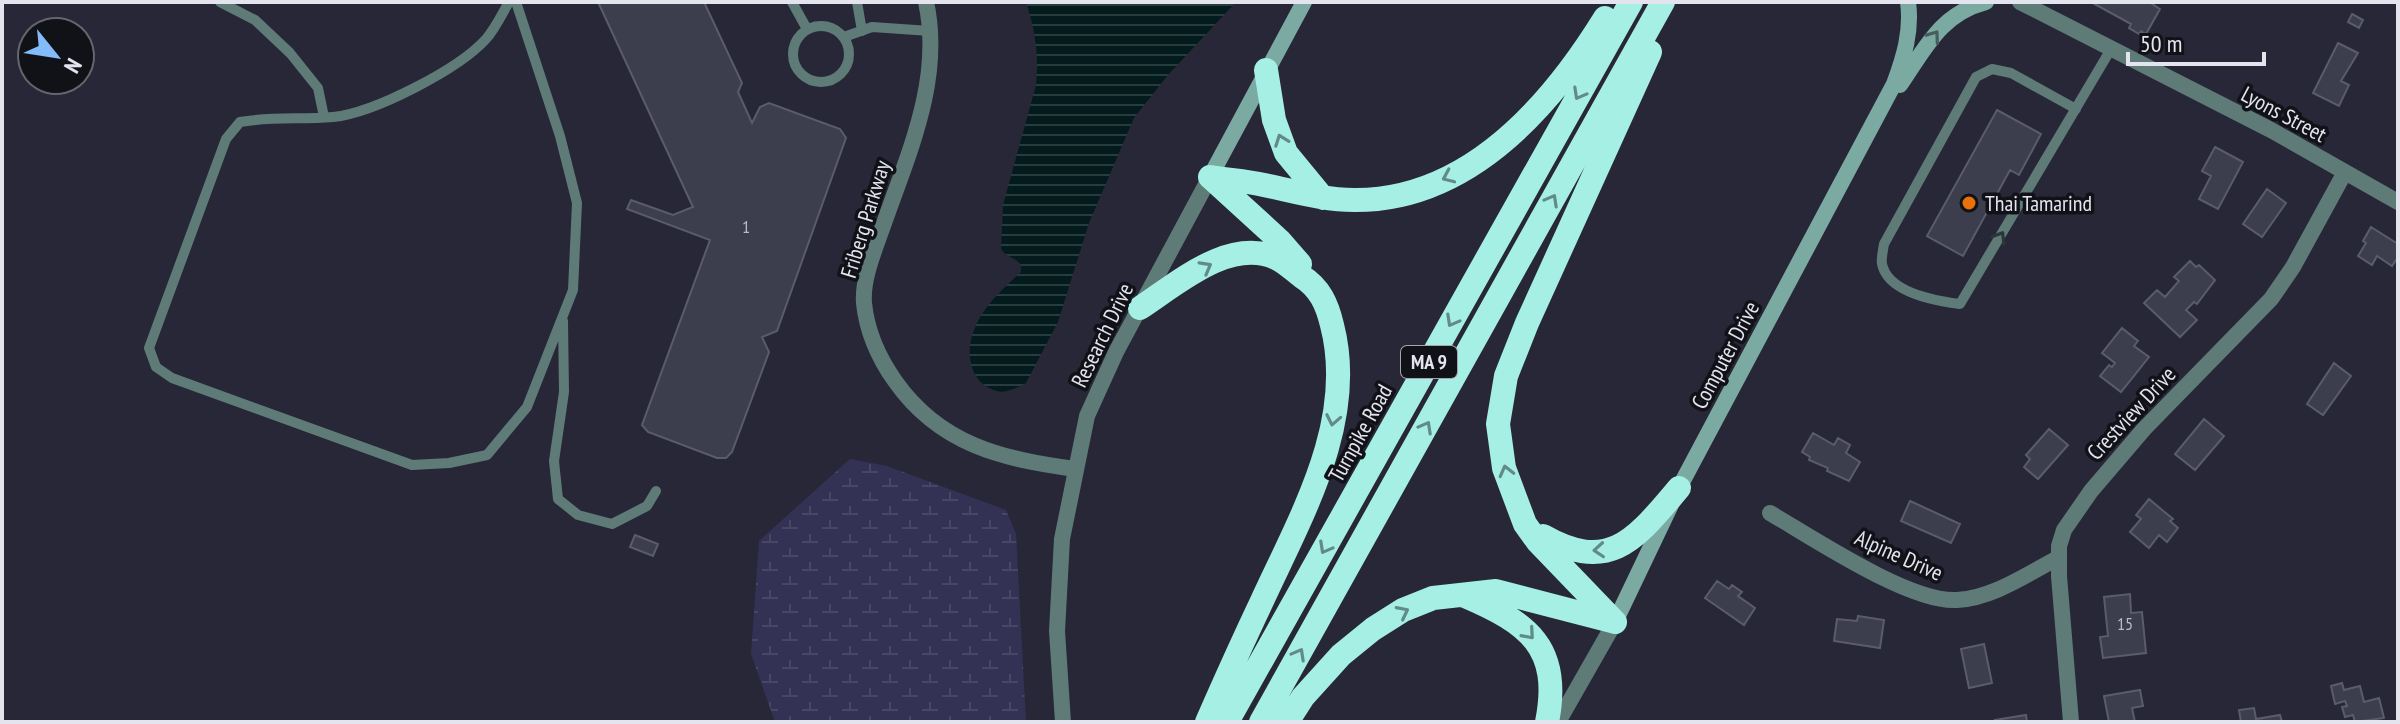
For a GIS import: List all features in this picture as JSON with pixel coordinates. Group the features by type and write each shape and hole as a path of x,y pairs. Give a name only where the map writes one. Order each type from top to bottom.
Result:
{"highway":[{"path":"1210,177 1261,184 1323,198 1364,200 1417,189 1452,177 1484,158 1517,130 1556,88 1581,56 1614,2"},
{"name":"Turnpike Road","path":"1227,722 1631,2"},
{"path":"1615,622 1538,542 1525,524 1504,468 1498,424 1506,376 1553,265 1649,59 1660,7"},
{"name":"MA 9","path":"1261,722 1660,7"},
{"path":"1266,70 1274,120 1286,153 1323,198"},
{"path":"1207,722 1306,506 1326,454 1340,370 1327,306 1315,285 1279,240 1210,177"},
{"path":"1140,308 1213,261 1243,253 1275,258 1315,285"},
{"path":"1525,524 1565,548 1606,552 1641,533 1679,488"},
{"path":"1287,722 1303,697 1341,655 1403,610 1433,598 1496,591 1615,622"},
{"path":"1463,595 1514,619 1537,642 1551,685 1547,722"}],"street":[{"name":"Friberg Parkway","path":"926,2 931,64 924,108 873,254 864,299 870,334 881,360 924,417 955,437 985,450 1028,462 1075,469"},
{"name":"Research Drive","path":"1063,722 1058,616 1062,539 1087,416 1140,308 1304,2"},
{"name":"Computer Drive","path":"1558,722 1615,622 1679,488 1894,84 1906,48 1908,2"},
{"path":"1874,123 1944,23 1968,7 1986,2"},
{"name":"Lyons Street","path":"2020,2 2271,130 2398,202"},
{"name":"Crestview Drive","path":"2071,722 2058,558 2064,530 2091,491 2144,429 2271,299 2293,267 2345,172"},
{"name":"Alpine Drive","path":"1770,513 1876,574 1941,599 1956,600 1989,593 2058,558"}],"lane":[{"path":"220,2 255,20 290,53 318,88 324,117"},
{"path":"509,2 486,39 435,79 379,104 336,117 270,117 240,122 226,139 149,348 156,367 172,378 412,465 449,463 487,455 527,407 573,290 577,203 560,136 516,2"},
{"path":"792,2 807,29"},
{"path":"857,2 862,31"},
{"path":"820,26 833,28 844,37 850,50 848,63 841,75 829,82 815,83 803,77 794,66 792,52 796,39 807,29 820,26"},
{"path":"844,37 872,27 930,31"},
{"path":"2076,109 2011,73 1992,69 1976,77 1884,244 1882,263 1889,279 1924,299 1960,304 2076,109 2111,49"},
{"path":"563,315 564,392 554,461 558,499 578,515 612,524 647,506 656,491"}],"green space":[{"path":"850,459 887,466 1006,510 1016,534 1026,722 775,722 751,654 759,541"}],"shaded area":[{"path":"1026,2 1236,2 1168,75 1134,118 1089,223 1058,322 1026,383 1001,392 980,382 972,366 970,348 974,330 983,313 1021,272 1021,265 1001,249 1003,205 1036,85 1036,43"}],"building":[{"path":"598,2 704,2 742,83 738,92 752,123 760,107 769,103 840,129 846,138 777,331 762,337 769,352 732,452 726,458 717,458 648,432 642,425 710,240 627,209 631,200 673,215 693,207"},
{"path":"2091,2 2149,2 2160,9 2146,34 2141,31 2139,34 2129,28 2131,24"},
{"path":"2352,14 2363,20 2359,28 2348,22"},
{"path":"2338,43 2358,53 2341,81 2349,85 2339,106 2313,93"},
{"path":"1997,110 2041,134 2019,175 2010,170 1963,256 1927,236"},
{"path":"2215,147 2243,162 2218,209 2199,199 2211,176 2202,171"},
{"path":"2267,189 2286,203 2262,237 2243,224"},
{"path":"2371,227 2398,244 2398,257 2392,266 2377,256 2372,265 2358,256"},
{"path":"2190,261 2215,280 2197,304 2194,302 2186,310 2197,320 2180,337 2144,303 2157,290 2165,297 2179,281 2174,277"},
{"path":"2122,328 2138,341 2134,346 2149,357 2121,392 2100,376 2109,365 2112,367 2115,363 2102,353"},
{"path":"2334,363 2351,376 2323,415 2307,404"},
{"path":"2204,419 2224,436 2195,470 2175,454"},
{"path":"2049,429 2068,445 2038,479 2024,467 2030,459 2026,455"},
{"path":"1813,433 1834,445 1838,438 1850,445 1846,453 1860,462 1849,481 1809,460 1810,457 1802,452"},
{"path":"2149,499 2173,519 2170,521 2178,528 2167,542 2159,535 2149,548 2130,532 2141,519 2136,515"},
{"path":"1910,501 1960,524 1951,543 1901,521"},
{"path":"635,535 658,544 653,556 630,547"},
{"path":"1717,581 1729,589 1732,585 1742,592 1738,596 1755,608 1744,625 1705,598"},
{"path":"2130,594 2131,613 2142,612 2146,653 2103,658 2100,637 2108,636 2104,597"},
{"path":"1858,616 1884,620 1880,648 1834,641 1837,619 1857,621"},
{"path":"1984,644 1992,683 1969,688 1961,649"},
{"path":"2342,683 2344,690 2360,686 2364,702 2379,698 2384,718 2355,722 2353,715 2345,717 2342,707 2347,706 2345,701 2335,704 2331,686"},
{"path":"2140,690 2143,706 2132,708 2135,722 2109,722 2104,696"},
{"path":"2254,708 2256,719 2280,715 2282,722 2241,722 2239,710"},
{"path":"2026,715 2027,722 1995,720"}],"place":[{"name":"Thai Tamarind","path":"1969,203"}]}
